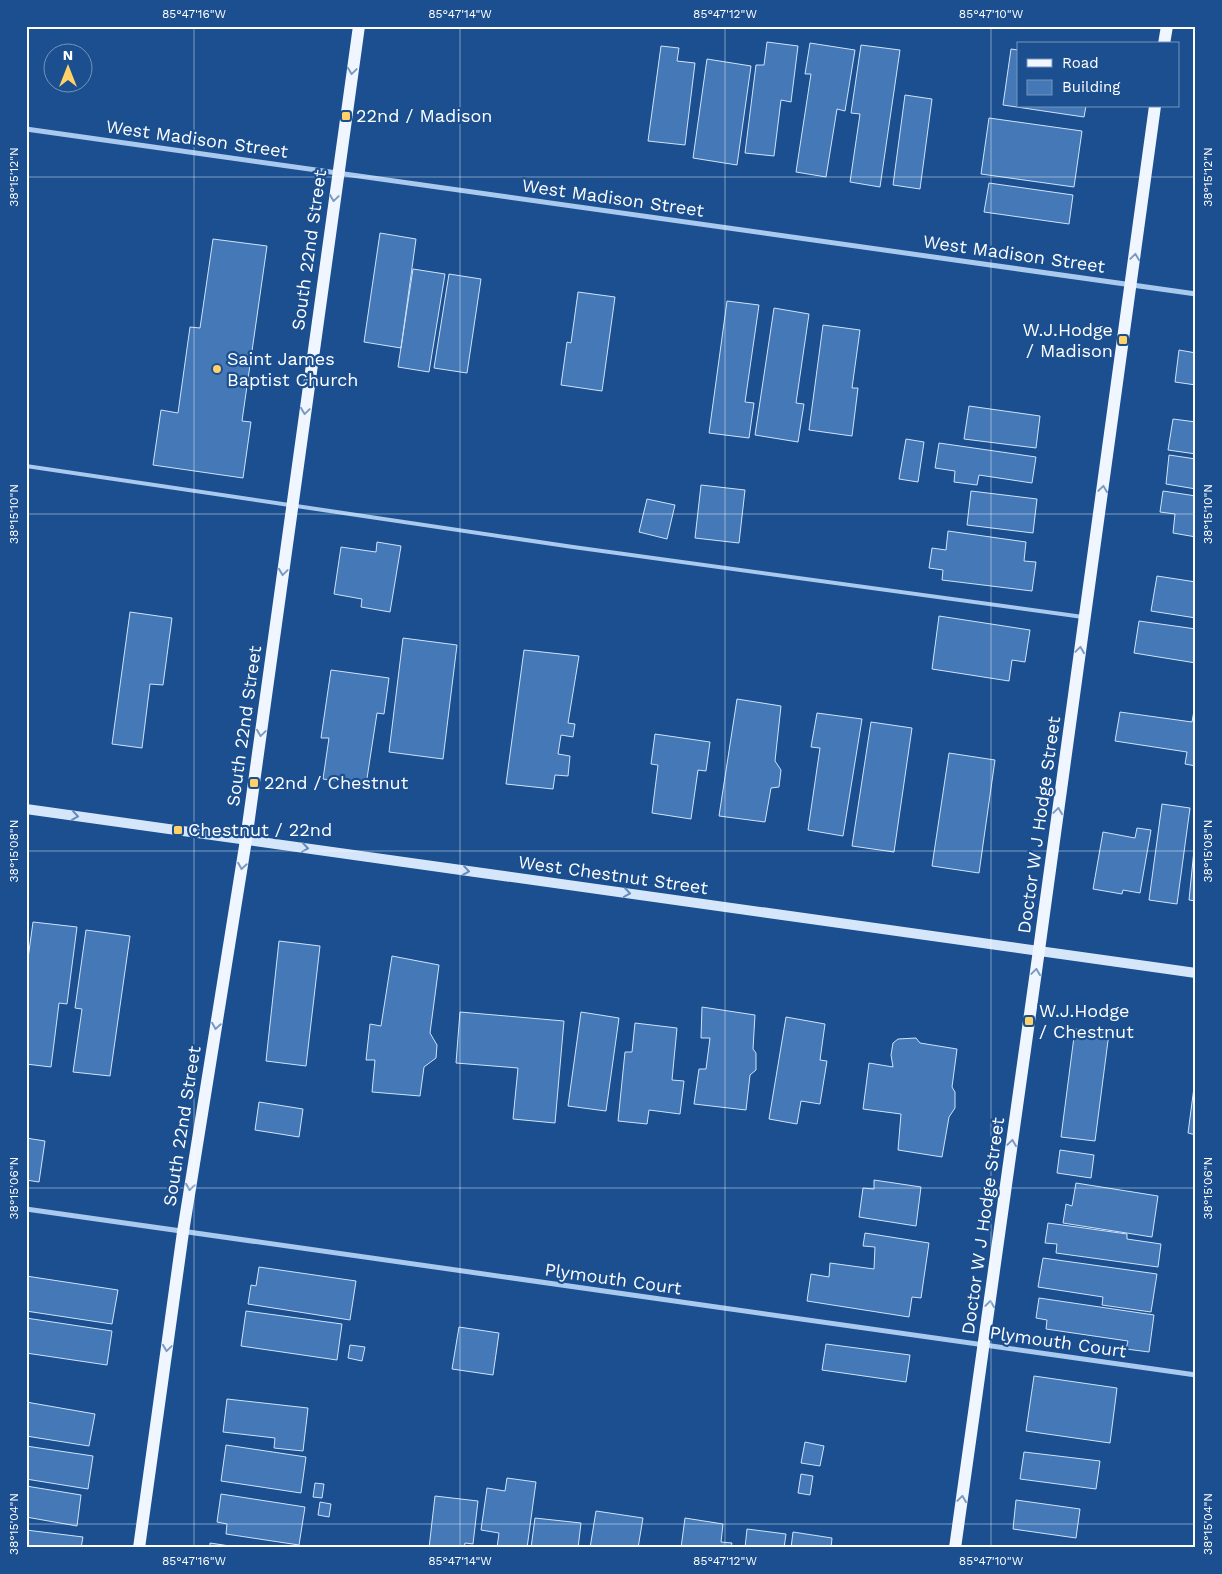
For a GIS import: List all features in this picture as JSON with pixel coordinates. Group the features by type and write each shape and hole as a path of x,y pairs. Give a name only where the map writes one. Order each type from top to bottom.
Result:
{"main road":[{"name":"South 22nd Street","path":"139,1548 183,1232 246,840 359,26"},
{"path":"1164,42 1166,26"},
{"name":"Doctor W J Hodge Street","path":"955,1548 1156,108"},
{"name":"West Chestnut Street","path":"26,810 1196,973"}],"street":[{"name":"West Madison Street","path":"26,129 1196,294"},
{"name":"Plymouth Court","path":"26,1209 1196,1375"}],"lane":[{"path":"26,466 573,547 1085,618"}],"building":[{"path":"767,42 798,46 791,102 781,100 774,156 745,153 756,65 764,65"},
{"path":"810,43 855,50 845,111 837,109 826,177 796,172 811,74 805,74"},
{"path":"861,45 900,50 880,187 850,182 860,114 851,113"},
{"path":"661,46 679,48 677,61 695,63 685,145 648,141"},
{"path":"1011,49 1017,50 1017,107 1003,105"},
{"path":"707,59 751,66 737,165 693,158"},
{"path":"905,95 932,99 920,189 893,185"},
{"path":"1023,108 1086,108 1084,117"},
{"path":"989,118 1082,131 1074,187 981,174"},
{"path":"989,183 1073,195 1069,224 984,212"},
{"path":"380,233 416,239 401,348 364,342"},
{"name":"Saint James Baptist Church","path":"213,239 267,246 242,421 251,422 243,478 153,465 161,410 178,413 190,327 200,328"},
{"path":"413,269 445,274 429,372 398,367"},
{"path":"449,274 481,279 467,373 434,368"},
{"path":"578,292 615,297 602,391 561,385 567,342 571,343"},
{"path":"727,301 759,305 745,402 754,403 749,438 709,433"},
{"path":"774,308 809,314 796,403 804,404 798,442 755,435"},
{"path":"823,325 860,330 852,388 858,388 852,436 809,430"},
{"path":"1179,350 1196,353 1196,385 1175,382"},
{"path":"969,406 1040,416 1036,448 964,439"},
{"path":"1173,419 1196,422 1196,454 1168,450"},
{"path":"906,439 924,442 918,482 899,479"},
{"path":"939,443 1036,457 1032,483 979,475 977,485 954,482 955,471 935,468"},
{"path":"1169,455 1196,459 1196,489 1166,484"},
{"path":"701,485 745,490 739,543 695,538"},
{"path":"971,491 1037,499 1033,533 967,525"},
{"path":"1163,491 1196,496 1196,537 1173,533 1175,514 1160,512"},
{"path":"647,499 675,505 667,539 639,532"},
{"path":"948,531 1026,542 1024,561 1036,562 1032,591 942,580 943,570 929,568 932,548 946,550"},
{"path":"377,542 401,546 390,612 361,607 362,599 334,594 341,547 376,552"},
{"path":"1157,576 1196,582 1196,618 1151,611"},
{"path":"130,612 172,618 163,685 150,684 142,748 112,744"},
{"path":"939,616 1030,630 1025,662 1012,660 1009,681 932,669"},
{"path":"1139,621 1196,629 1196,663 1134,653"},
{"path":"403,638 457,645 443,759 389,752"},
{"path":"524,650 579,656 568,723 575,724 573,737 561,735 558,754 570,756 568,776 555,775 553,789 506,784"},
{"path":"331,670 389,678 384,714 377,713 366,785 323,779 329,738 321,738"},
{"path":"737,699 781,706 775,761 781,770 779,787 771,788 765,822 719,816"},
{"path":"1195,705 1196,766 1185,764 1187,752 1115,741 1120,712 1192,722"},
{"path":"817,713 862,719 843,836 808,830 820,748 811,747"},
{"path":"871,722 912,728 894,852 852,846"},
{"path":"655,734 710,742 706,771 698,770 691,819 652,813 658,765 651,764"},
{"path":"949,753 995,760 979,873 932,866"},
{"path":"1162,804 1190,808 1177,904 1149,900"},
{"path":"1137,828 1151,830 1140,893 1123,890 1122,894 1093,889 1103,832 1135,838"},
{"path":"1194,850 1196,850 1196,901 1189,900"},
{"path":"33,922 77,927 67,1004 59,1003 51,1067 26,1064 26,973"},
{"path":"86,930 130,936 110,1076 73,1072 82,1009 75,1008"},
{"path":"279,941 320,946 306,1066 266,1061"},
{"path":"392,956 439,965 430,1033 437,1045 436,1058 424,1067 420,1096 372,1092 375,1060 366,1060 370,1024 381,1026"},
{"path":"702,1007 755,1015 753,1049 756,1053 756,1070 750,1075 746,1110 694,1104 699,1069 706,1069 710,1038 701,1038"},
{"path":"460,1012 564,1021 555,1123 513,1119 518,1068 456,1063"},
{"path":"581,1012 619,1018 606,1111 568,1106"},
{"path":"786,1017 825,1024 820,1060 827,1061 820,1104 801,1101 797,1124 769,1119"},
{"path":"635,1023 677,1028 672,1080 684,1081 680,1114 649,1110 647,1124 618,1121 625,1052 632,1052"},
{"path":"1075,1029 1109,1033 1095,1141 1061,1137"},
{"path":"916,1038 920,1043 957,1049 952,1087 955,1092 955,1108 949,1117 942,1157 898,1150 901,1114 863,1109 869,1063 893,1067 891,1055 893,1043 898,1039"},
{"path":"1196,1072 1196,1135 1188,1133"},
{"path":"259,1102 303,1109 299,1137 255,1130"},
{"path":"26,1138 45,1141 39,1182 26,1180"},
{"path":"1060,1150 1094,1155 1091,1178 1057,1173"},
{"path":"874,1180 921,1187 916,1226 859,1217 863,1188 874,1189"},
{"path":"1076,1183 1158,1196 1152,1237 1063,1223 1066,1204 1072,1206"},
{"path":"1048,1223 1127,1234 1127,1239 1161,1244 1158,1267 1056,1253 1057,1244 1045,1243"},
{"path":"865,1233 929,1243 921,1298 912,1297 909,1317 807,1301 811,1274 829,1277 830,1263 874,1269 875,1247 863,1246"},
{"path":"1043,1258 1157,1274 1151,1312 1102,1305 1103,1297 1038,1287"},
{"path":"259,1267 356,1281 350,1320 248,1304 251,1285 256,1286"},
{"path":"26,1276 118,1290 112,1324 26,1311"},
{"path":"1039,1298 1154,1315 1149,1352 1126,1349 1128,1341 1046,1329 1047,1320 1036,1318"},
{"path":"246,1311 342,1324 337,1360 241,1346"},
{"path":"26,1318 112,1331 107,1365 26,1353"},
{"path":"459,1327 499,1333 493,1375 452,1369"},
{"path":"826,1344 910,1355 906,1382 822,1370"},
{"path":"350,1345 365,1347 362,1361 348,1358"},
{"path":"1034,1376 1117,1388 1110,1443 1026,1431"},
{"path":"227,1399 308,1408 303,1451 274,1448 275,1438 223,1432"},
{"path":"26,1402 95,1414 89,1446 26,1436"},
{"path":"805,1442 824,1446 820,1466 801,1463"},
{"path":"226,1445 306,1457 301,1493 221,1481"},
{"path":"26,1446 93,1456 88,1489 26,1479"},
{"path":"1024,1452 1100,1461 1096,1489 1020,1479"},
{"path":"801,1474 813,1476 810,1495 798,1493"},
{"path":"507,1478 536,1482 527,1548 497,1548 499,1533 481,1530 487,1488 505,1491"},
{"path":"315,1483 324,1484 322,1498 313,1497"},
{"path":"26,1486 81,1495 77,1526 26,1517"},
{"path":"221,1494 305,1507 299,1545 226,1534 227,1524 217,1522"},
{"path":"435,1496 478,1501 473,1544 465,1543 464,1548 429,1548"},
{"path":"1016,1500 1080,1509 1076,1538 1013,1529"},
{"path":"320,1502 331,1504 329,1517 318,1515"},
{"path":"596,1511 643,1518 638,1548 590,1548"},
{"path":"535,1518 581,1523 578,1548 531,1548"},
{"path":"685,1518 723,1524 721,1542 732,1543 731,1548 681,1548"},
{"path":"747,1529 786,1534 784,1548 745,1548"},
{"path":"26,1530 83,1537 81,1548 26,1548"},
{"path":"793,1532 832,1538 831,1548 791,1548"},
{"path":"210,1543 243,1548 210,1548"}],"place":[{"name":"22nd / Madison","path":"346,116"},
{"name":"W.J.Hodge / Madison","path":"1123,340"},
{"name":"Saint James Baptist Church","path":"217,369"},
{"name":"22nd / Chestnut","path":"254,783"},
{"name":"Chestnut / 22nd","path":"178,830"},
{"name":"W.J.Hodge / Chestnut","path":"1029,1021"}]}
